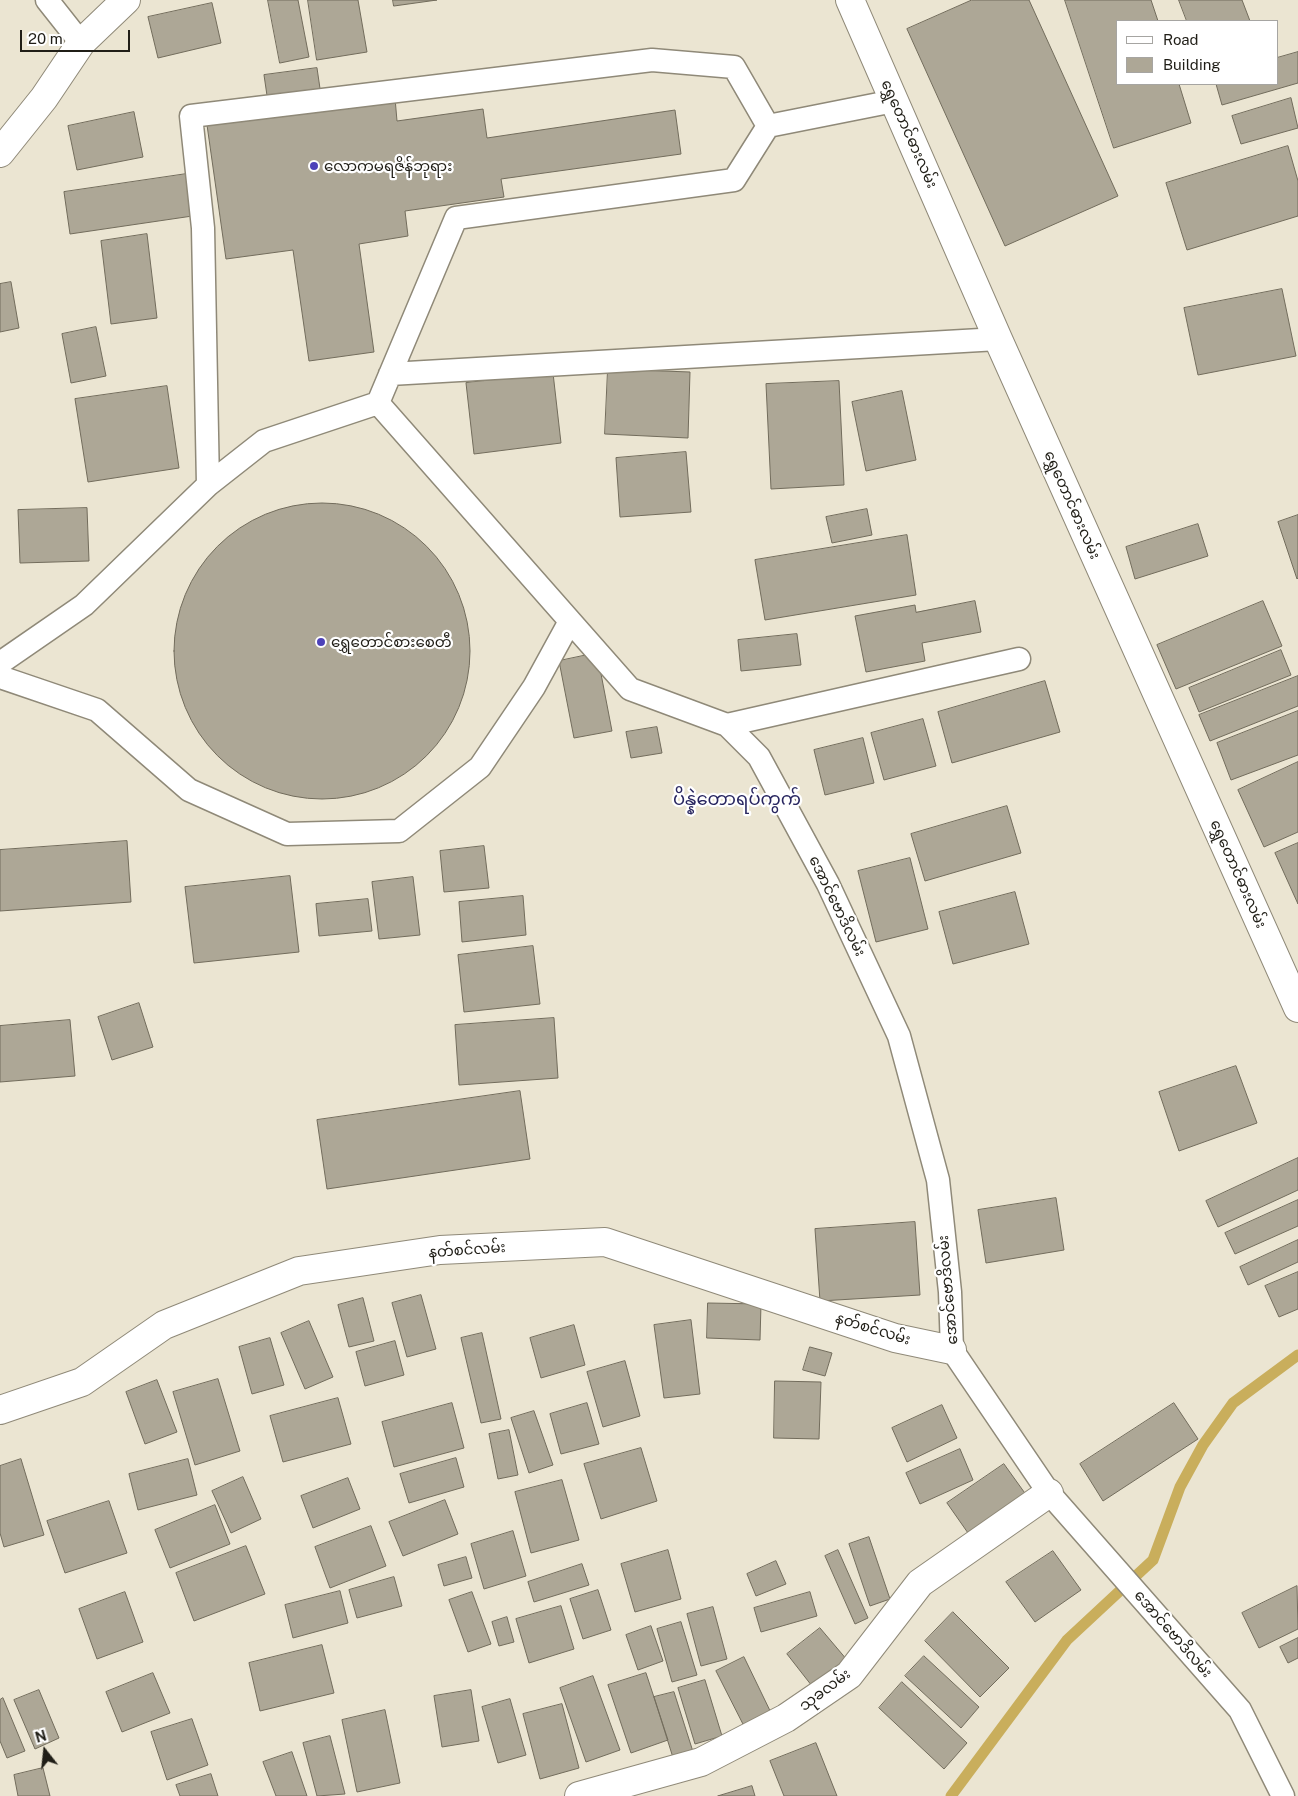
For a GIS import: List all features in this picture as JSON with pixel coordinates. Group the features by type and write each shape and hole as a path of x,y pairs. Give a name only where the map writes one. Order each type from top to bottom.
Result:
{"street":[{"path":"0,153 44,98 81,43 126,0"},
{"name":"ရွှေတောင်ဓားလမ်း","path":"850,0 998,339 1298,1008"},
{"name":"နတ်စင်လမ်း","path":"0,1410 82,1382 164,1326 299,1271 440,1250 605,1242 895,1338 952,1350"},
{"name":"သုခလမ်း","path":"579,1796 702,1762 786,1718 849,1675 920,1583 1049,1493"}],"lane":[{"path":"47,0 81,43"},
{"path":"208,485 204,228 191,116 652,60 734,67 768,126"},
{"path":"0,663 84,605 208,485 264,441 378,403 456,218 734,180 768,126 894,101"},
{"path":"390,374 998,339"},
{"path":"378,403 569,623 630,689 726,725 1019,659"},
{"path":"0,677 97,710 190,790 286,834 399,831 480,767 534,687 569,623"},
{"name":"အောင်ဗောဒိလမ်း","path":"726,725 759,757 828,884 899,1036 938,1180 950,1292 952,1350 1049,1493 1240,1710 1284,1796"}],"building":[{"path":"268,0 298,0 309,57 280,63"},
{"path":"308,0 358,0 367,52 317,60"},
{"path":"393,0 437,0 394,6"},
{"path":"972,0 1029,0 1118,196 1005,246 907,29"},
{"path":"1065,0 1151,0 1158,20 1116,20 1116,85 1179,85 1191,123 1114,148"},
{"path":"1179,0 1242,0 1250,20 1187,20"},
{"path":"212,3 221,43 158,58 148,17"},
{"path":"1298,52 1298,83 1222,105 1216,85 1278,85 1278,58"},
{"path":"317,68 323,109 395,98 397,121 483,109 487,138 675,110 681,154 501,179 504,197 405,211 408,236 359,244 374,352 309,361 293,250 226,259 207,125 270,116 264,75"},
{"path":"1291,98 1298,128 1241,144 1232,116"},
{"path":"134,112 143,157 77,170 68,126"},
{"path":"1288,146 1298,181 1298,216 1187,250 1166,183"},
{"path":"200,172 206,214 70,234 64,192"},
{"path":"147,234 157,318 111,324 101,241"},
{"path":"11,282 19,328 0,332 0,284"},
{"path":"1282,289 1296,356 1198,375 1184,308"},
{"path":"96,327 106,376 71,383 62,334"},
{"path":"608,369 690,372 688,438 605,434"},
{"path":"553,373 561,443 474,454 466,383"},
{"path":"839,381 844,485 771,489 766,384"},
{"path":"167,386 179,468 88,482 75,399"},
{"path":"902,391 916,460 866,471 852,402"},
{"path":"686,452 691,512 620,517 616,458"},
{"path":"322,503 351,506 392,521 416,537 436,557 452,581 463,608 467,622 470,651 467,680 452,721 436,745 416,765 392,781 365,792 351,796 322,799 293,796 252,781 228,765 208,745 192,721 181,694 177,680 174,651 177,622 192,581 208,557 228,537 252,521 279,510 293,506"},
{"path":"87,508 89,561 20,563 18,510"},
{"path":"867,509 872,535 832,543 826,517"},
{"path":"1298,515 1298,578 1297,579 1278,522"},
{"path":"1198,524 1208,556 1135,579 1126,547"},
{"path":"907,535 916,595 765,620 755,560"},
{"path":"975,601 981,632 922,643 925,661 866,672 855,616 915,605 916,612"},
{"path":"1263,601 1282,646 1176,689 1157,645"},
{"path":"797,634 801,665 741,671 738,640"},
{"path":"1281,650 1291,675 1199,712 1189,688"},
{"path":"597,653 612,731 574,738 559,661"},
{"path":"1298,676 1298,706 1210,741 1199,715"},
{"path":"1045,681 1060,732 952,763 938,712"},
{"path":"1298,711 1298,755 1231,780 1217,743"},
{"path":"923,719 936,766 884,780 871,733"},
{"path":"657,727 662,753 631,758 626,732"},
{"path":"863,738 874,783 825,795 814,750"},
{"path":"1298,762 1298,832 1264,847 1238,790"},
{"path":"1007,806 1021,853 925,881 911,834"},
{"path":"127,841 131,902 0,911 0,850"},
{"path":"1298,843 1298,904 1275,853"},
{"path":"484,846 489,888 444,892 440,851"},
{"path":"910,858 928,929 876,942 858,871"},
{"path":"290,876 299,952 194,963 185,887"},
{"path":"413,877 420,935 379,939 372,882"},
{"path":"1015,892 1029,944 953,964 939,912"},
{"path":"523,896 526,935 462,942 459,902"},
{"path":"368,899 372,931 319,936 316,904"},
{"path":"533,946 540,1004 464,1012 458,955"},
{"path":"139,1003 153,1047 112,1060 98,1017"},
{"path":"554,1018 558,1078 459,1085 455,1025"},
{"path":"70,1020 75,1076 0,1082 0,1026"},
{"path":"1236,1066 1257,1123 1179,1151 1159,1092"},
{"path":"520,1091 530,1159 327,1189 317,1120"},
{"path":"1298,1158 1298,1190 1218,1227 1206,1201"},
{"path":"1056,1198 1064,1250 986,1263 978,1210"},
{"path":"1298,1200 1298,1226 1235,1254 1225,1233"},
{"path":"915,1222 920,1295 820,1301 815,1229"},
{"path":"1298,1240 1298,1262 1248,1285 1240,1267"},
{"path":"1298,1272 1298,1309 1279,1317 1265,1286"},
{"path":"421,1295 436,1349 407,1357 392,1303"},
{"path":"363,1298 374,1341 349,1347 338,1305"},
{"path":"708,1303 761,1304 760,1340 707,1338"},
{"path":"691,1320 700,1394 664,1398 654,1325"},
{"path":"309,1321 333,1377 305,1389 281,1333"},
{"path":"574,1325 585,1365 541,1378 530,1338"},
{"path":"482,1333 501,1419 481,1423 461,1338"},
{"path":"270,1338 284,1385 252,1394 239,1347"},
{"path":"395,1341 404,1375 365,1386 356,1352"},
{"path":"810,1347 832,1353 825,1376 803,1370"},
{"path":"625,1361 640,1416 603,1427 587,1372"},
{"path":"218,1379 240,1451 195,1465 173,1392"},
{"path":"157,1380 177,1432 145,1444 126,1392"},
{"path":"775,1381 821,1382 819,1439 774,1438"},
{"path":"338,1398 351,1444 283,1462 270,1416"},
{"path":"452,1403 464,1448 394,1467 382,1422"},
{"path":"587,1403 599,1444 561,1454 550,1414"},
{"path":"1174,1403 1198,1439 1103,1501 1080,1464"},
{"path":"942,1405 957,1438 907,1462 892,1428"},
{"path":"534,1411 553,1465 529,1473 511,1418"},
{"path":"509,1430 518,1475 498,1479 489,1434"},
{"path":"641,1448 657,1501 601,1519 584,1464"},
{"path":"960,1449 973,1480 920,1504 906,1473"},
{"path":"456,1458 464,1487 409,1503 400,1474"},
{"path":"21,1459 44,1535 4,1547 0,1533 0,1466"},
{"path":"188,1459 197,1495 138,1510 129,1474"},
{"path":"1004,1464 1032,1503 975,1543 947,1503"},
{"path":"243,1477 261,1519 231,1533 212,1491"},
{"path":"348,1478 360,1509 313,1528 301,1496"},
{"path":"562,1480 579,1540 531,1553 515,1492"},
{"path":"445,1500 458,1534 403,1556 389,1522"},
{"path":"109,1501 127,1553 65,1573 47,1521"},
{"path":"215,1505 230,1544 170,1568 155,1530"},
{"path":"371,1526 386,1566 330,1588 315,1547"},
{"path":"513,1531 526,1576 484,1589 471,1544"},
{"path":"869,1537 890,1599 870,1606 849,1544"},
{"path":"246,1546 265,1594 194,1621 176,1573"},
{"path":"668,1550 681,1599 635,1612 621,1564"},
{"path":"838,1550 868,1618 855,1624 825,1556"},
{"path":"1053,1551 1081,1590 1035,1622 1006,1582"},
{"path":"466,1557 472,1578 444,1586 438,1565"},
{"path":"776,1561 786,1584 756,1596 747,1574"},
{"path":"582,1564 589,1585 534,1602 528,1582"},
{"path":"394,1577 402,1606 357,1618 349,1590"},
{"path":"1297,1586 1298,1629 1259,1648 1242,1613"},
{"path":"598,1590 611,1630 583,1639 570,1599"},
{"path":"340,1591 348,1623 293,1638 285,1605"},
{"path":"125,1592 143,1642 97,1659 79,1609"},
{"path":"472,1592 491,1644 468,1652 449,1600"},
{"path":"810,1592 817,1616 761,1632 754,1608"},
{"path":"561,1606 574,1649 529,1663 516,1619"},
{"path":"713,1607 727,1659 701,1666 687,1614"},
{"path":"953,1612 1009,1668 980,1697 925,1641"},
{"path":"507,1617 514,1642 499,1646 492,1622"},
{"path":"681,1622 697,1675 672,1682 657,1629"},
{"path":"651,1626 663,1661 638,1670 626,1635"},
{"path":"820,1628 853,1667 819,1695 787,1654"},
{"path":"1298,1638 1298,1658 1288,1663 1280,1647"},
{"path":"322,1645 334,1693 260,1711 249,1663"},
{"path":"924,1656 979,1707 961,1728 905,1676"},
{"path":"744,1657 775,1721 748,1734 716,1671"},
{"path":"153,1673 170,1713 122,1732 106,1692"},
{"path":"646,1673 668,1740 631,1753 608,1685"},
{"path":"593,1676 620,1750 586,1762 560,1688"},
{"path":"705,1680 722,1736 695,1744 678,1688"},
{"path":"902,1682 967,1743 944,1769 879,1708"},
{"path":"39,1690 59,1738 35,1749 14,1700"},
{"path":"471,1690 479,1741 442,1747 434,1696"},
{"path":"674,1692 695,1758 675,1764 654,1697"},
{"path":"3,1698 25,1751 7,1758 0,1741 0,1700"},
{"path":"510,1699 526,1755 498,1763 482,1707"},
{"path":"562,1704 579,1768 540,1779 523,1714"},
{"path":"385,1710 400,1783 357,1792 342,1720"},
{"path":"192,1719 208,1765 167,1780 151,1732"},
{"path":"330,1736 345,1794 317,1796 303,1743"},
{"path":"816,1743 837,1796 784,1796 770,1761"},
{"path":"292,1752 307,1796 276,1796 263,1762"},
{"path":"43,1768 50,1796 18,1796 14,1775"},
{"path":"211,1774 218,1796 180,1796 176,1785"},
{"path":"752,1786 755,1796 718,1796"}],"waterway":[{"path":"951,1796 1067,1640 1153,1560 1180,1487 1203,1445 1233,1403 1298,1355"}],"place":[{"name":"လောကမရဇိန်ဘုရား","path":"314,166"},
{"name":"ရွှေတောင်စားစေတီ","path":"321,642"}],"district":[{"name":"ပိန္နဲတောရပ်ကွက်","path":"737,799"}]}
